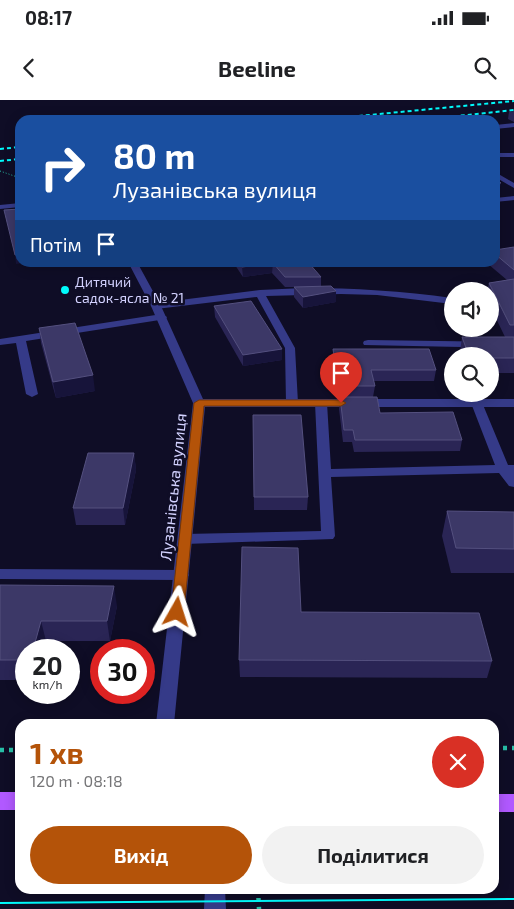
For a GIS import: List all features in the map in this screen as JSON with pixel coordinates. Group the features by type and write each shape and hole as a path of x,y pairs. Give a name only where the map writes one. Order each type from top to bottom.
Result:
{"main road":[{"path":"0,801 15,801"},
{"path":"499,803 514,803"}],"street":[{"path":"500,126 514,125"},
{"path":"500,155 514,154"},
{"path":"500,177 513,185"},
{"path":"500,199 514,198"},
{"path":"0,208 15,206"},
{"name":"Лузанівська вулиця","path":"135,267 162,317 199,403 166,719"},
{"path":"156,306 208,298 332,289 444,300"},
{"path":"260,293 290,348 292,403"},
{"path":"20,340 32,394"},
{"path":"368,343 514,345"},
{"name":"Лузанівська вулиця","path":"199,403 514,403"},
{"path":"185,539 328,536 321,403"},
{"path":"477,403 514,483"},
{"path":"325,473 508,470"},
{"path":"0,574 181,575"}],"lane":[{"path":"0,342 162,317"},
{"path":"215,894 215,909"}],"path":[{"path":"0,171 15,176"},
{"path":"499,748 514,748"},
{"path":"0,750 15,750"},
{"path":"258,894 258,909"}],"building":[{"path":"15,209 15,255 4,210"},
{"path":"514,247 514,270 500,258 500,249"},
{"path":"276,267 312,267 321,277 285,277"},
{"path":"514,279 514,325 510,325 499,303 499,282 495,282"},
{"path":"331,286 336,291 303,297 294,287"},
{"path":"251,301 282,349 243,355 214,306"},
{"path":"75,323 93,375 53,382 39,328"},
{"path":"462,337 514,337 514,358 499,358 499,347 466,347"},
{"path":"333,349 429,349 436,370 371,370 375,386 338,386"},
{"path":"340,397 377,397 380,413 453,412 462,440 355,440 353,430 344,430"},
{"path":"253,415 301,415 308,497 254,497"},
{"path":"88,453 134,453 123,508 73,508"},
{"path":"447,511 514,512 514,549 456,548"},
{"path":"242,547 298,548 301,612 479,613 492,661 239,660"},
{"path":"0,585 114,586 107,621 41,621 36,639 15,639 15,660 0,660"}],"tram line":[{"path":"0,903 514,899"}],"railway":[{"path":"369,115 514,101"},
{"path":"466,115 514,110"},
{"path":"0,149 15,148"},
{"path":"0,161 15,160"}],"place":[{"name":"Дитячий садок-ясла № 21","path":"65,290"}],"route":[{"path":"177,612 199,403 341,403"}]}
